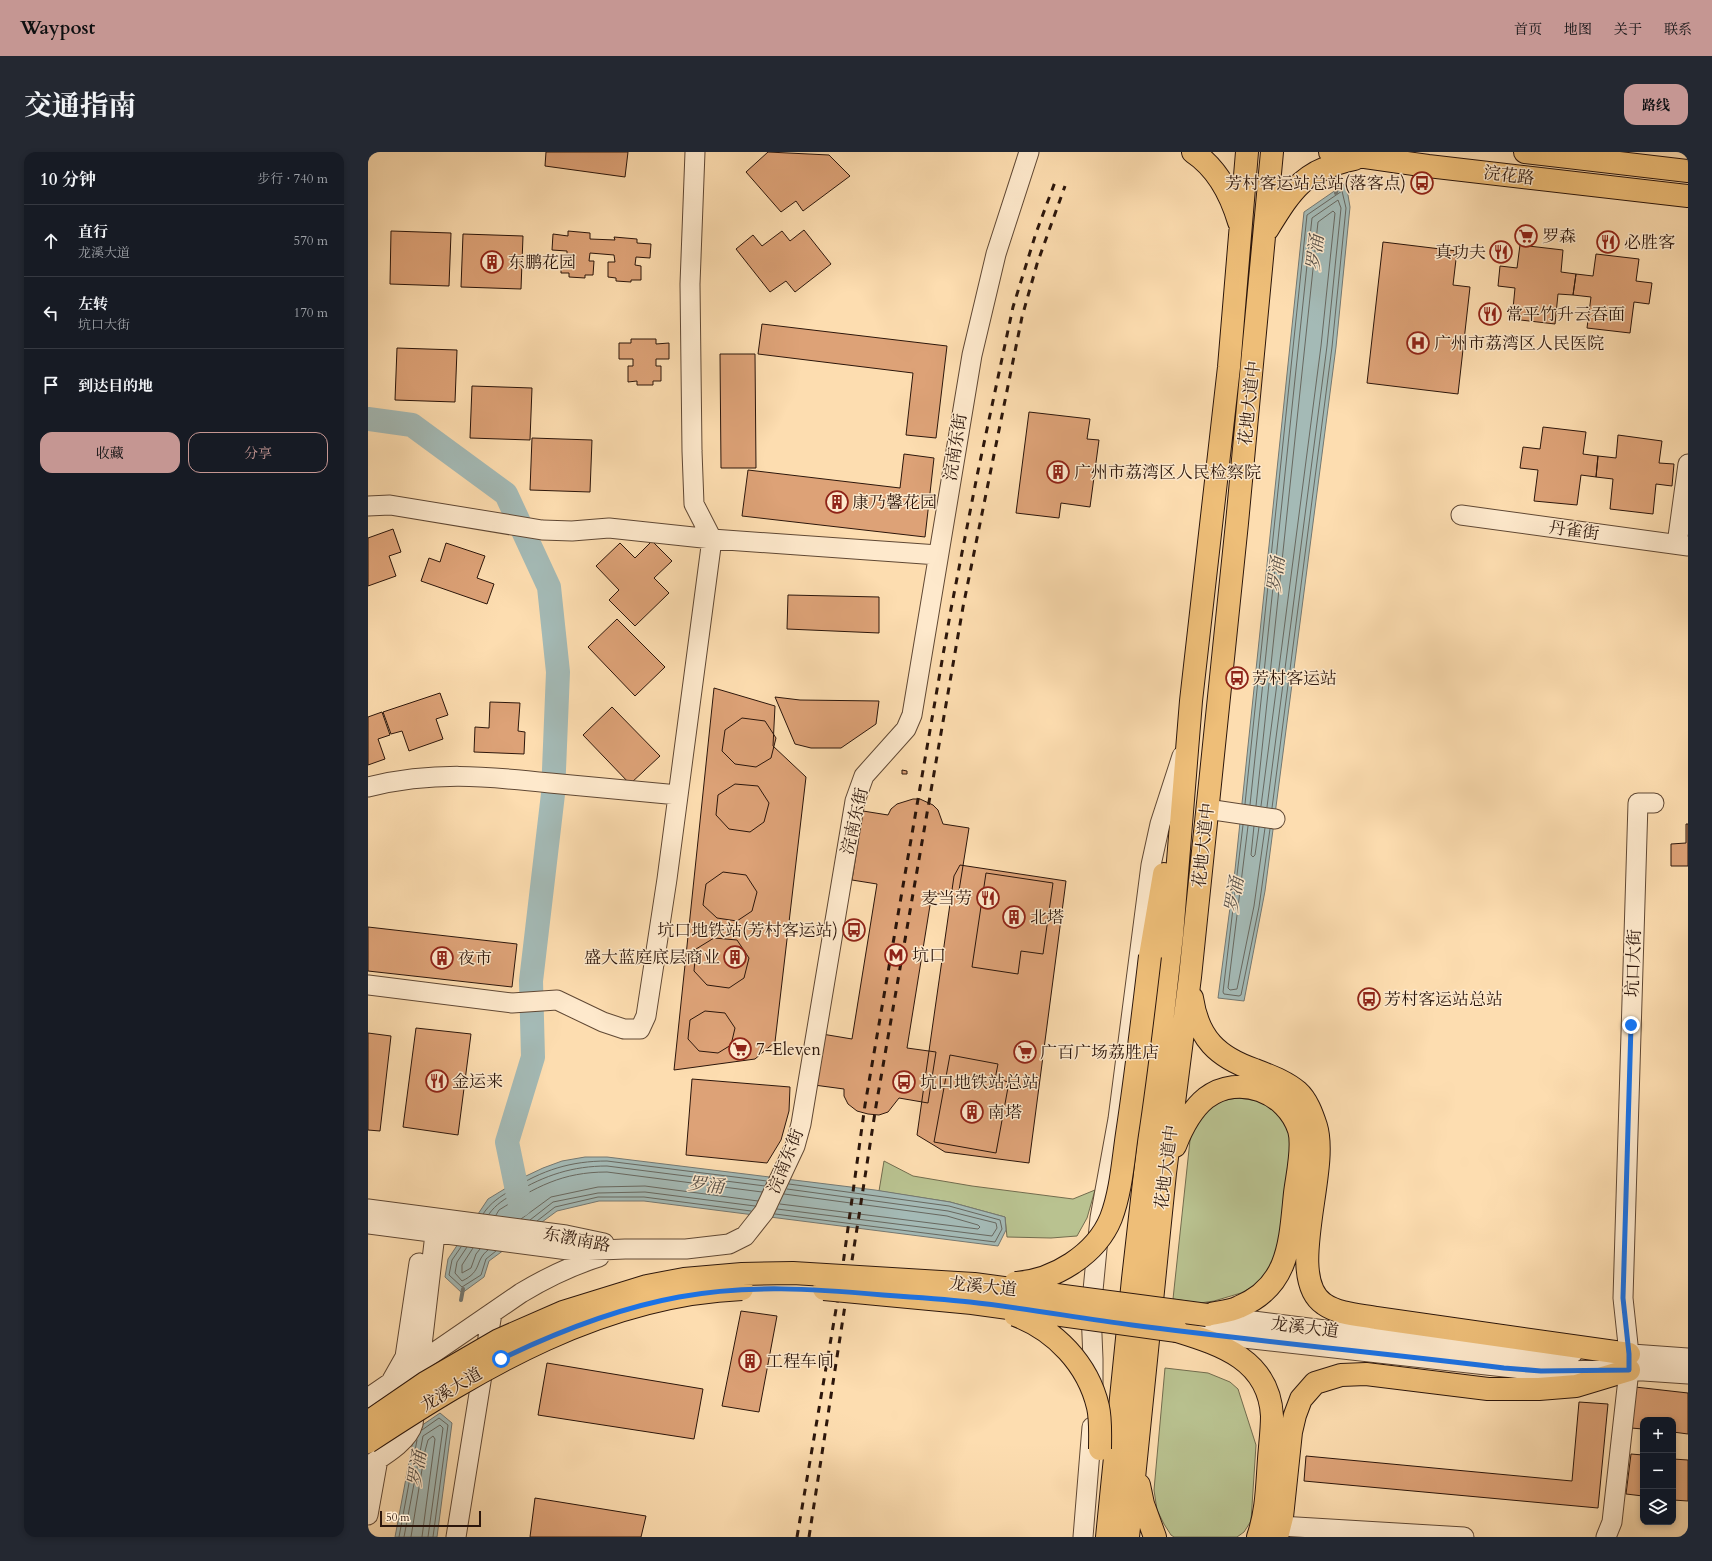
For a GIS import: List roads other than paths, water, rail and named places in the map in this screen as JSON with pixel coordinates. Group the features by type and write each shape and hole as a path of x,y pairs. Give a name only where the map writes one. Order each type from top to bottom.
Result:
{"main road":[{"path":"1193,152 1225,186 1232,201 1241,230 1266,233 1288,197 1302,181 1344,159"},
{"name":"花地大道中","path":"1107,1537 1134,1271 1172,935 1191,701 1229,367 1247,152"},
{"name":"花地大道中","path":"1128,1537 1165,1173 1190,976 1266,233 1272,152"},
{"name":"浣花路","path":"1525,152 1688,171"},
{"name":"浣花路","path":"1344,159 1428,166 1688,196"},
{"path":"973,1293 1044,1278 1067,1267 1098,1239 1110,1218 1120,1178 1150,956 1191,701"},
{"path":"1190,976 1194,1013 1199,1027 1207,1041 1224,1056 1243,1066 1277,1078 1298,1092 1310,1110 1317,1127 1319,1140 1319,1163 1306,1262 1311,1287 1324,1304 1352,1314 1376,1318 1550,1341 1629,1362"},
{"path":"1165,1173 1187,1119 1206,1098 1219,1090 1231,1087 1246,1087 1268,1093 1286,1107 1299,1131 1300,1154 1288,1251 1282,1268 1268,1290 1238,1308 1206,1315"},
{"name":"龙溪大道","path":"368,1422 426,1383 499,1340 563,1312 647,1286 684,1279 742,1274 793,1273 973,1293 1206,1315"},
{"name":"龙溪大道","path":"375,1455 424,1405 501,1359 534,1343 594,1320 636,1306 679,1297 728,1290 778,1288 973,1293 1178,1331"},
{"path":"973,1293 1028,1320 1048,1332 1074,1357 1083,1371 1098,1406 1100,1449 1092,1537"},
{"path":"1178,1331 1211,1342 1238,1355 1248,1363 1259,1376 1268,1394 1270,1408 1270,1446 1266,1505 1258,1537"},
{"path":"1278,1531 1286,1487 1291,1432 1295,1415 1301,1399 1315,1383 1341,1375 1366,1374 1488,1389 1538,1389 1576,1386 1629,1362"},
{"path":"1135,1467 1143,1504 1155,1537"}],"street":[{"path":"368,984 512,1003 557,1000 603,1022 624,1029 640,1029 646,1016 678,794 712,539 694,504 690,284 695,152"},
{"name":"浣南东街","path":"625,1249 686,1249 729,1244 745,1236 764,1212 787,1166 795,1146 801,1124 855,801 864,776 906,729 912,715 959,420 981,311 998,246 1029,152"},
{"path":"1683,545 1688,464"},
{"path":"368,506 390,504 542,530 572,531 609,528 712,539 938,555"},
{"name":"丹雀街","path":"1461,515 1683,545"},
{"path":"1083,1537 1092,1427 1093,1359 1090,1311 1100,1218 1118,1119 1151,865 1160,824 1183,750"},
{"path":"368,787 397,780 433,776 477,776 678,794"},
{"name":"坑口大街","path":"1629,1362 1623,1298 1638,803 1654,803"},
{"path":"1206,809 1275,819"},
{"name":"东漖南路","path":"368,1209 453,1236 539,1240 594,1240 625,1249"},
{"name":"东漖南路","path":"368,1224 430,1228 466,1222 539,1240"},
{"path":"375,1455 398,1444 412,1425 420,1363 430,1228"},
{"path":"390,1382 405,1356 430,1228"},
{"path":"368,1398 492,1313 553,1274 573,1265 625,1249"},
{"path":"456,1537 492,1313"},
{"name":"龙溪大道","path":"1206,1315 1541,1371 1629,1362"},
{"name":"龙溪大道","path":"1178,1331 1415,1349"},
{"path":"1629,1362 1688,1358"},
{"path":"1629,1362 1688,1374"},
{"path":"1606,1537 1612,1522 1629,1362"},
{"path":"368,1515 375,1455 396,1436 399,1415 398,1395 390,1382"},
{"path":"1278,1531 1464,1537"}],"water":[{"path":"1346,183 1350,207 1336,347 1265,891 1244,1001 1218,998 1235,870 1304,212"},
{"path":"585,1157 607,1157 875,1190 950,1202 1005,1217 1006,1230 998,1246 644,1201 599,1201 557,1211 489,1261 484,1277 462,1293 445,1277 448,1259 488,1199 526,1176 543,1168 562,1161"},
{"path":"440,1413 452,1423 437,1537 395,1537 415,1430"}],"waterway":[{"name":"罗涌","path":"1336,193 1339,170"},
{"path":"368,419 412,425 506,494 549,587 558,672 553,794 531,981 533,1057 507,1142 520,1205"},
{"name":"罗涌","path":"461,1300 463,1289"}],"railway":[{"path":"797,1537 840,1286 865,1105 951,609 977,476 1013,307 1036,233 1055,182"},
{"path":"809,1537 876,1106 963,607 1022,317 1037,264 1065,186"}],"place":[{"name":"芳村客运站总站(落客点)","path":"1422,183"},
{"name":"罗森","path":"1526,236"},
{"name":"必胜客","path":"1608,242"},
{"name":"真功夫","path":"1501,252"},
{"name":"东鹏花园","path":"492,262"},
{"name":"常平竹升云吞面","path":"1490,314"},
{"name":"广州市荔湾区人民医院","path":"1418,343"},
{"name":"广州市荔湾区人民检察院","path":"1058,472"},
{"name":"康乃馨花园","path":"837,502"},
{"name":"芳村客运站","path":"1237,678"},
{"name":"麦当劳","path":"988,898"},
{"name":"北塔","path":"1014,917"},
{"name":"坑口地铁站(芳村客运站)","path":"854,930"},
{"name":"坑口","path":"896,955"},
{"name":"盛大蓝庭底层商业","path":"735,957"},
{"name":"夜市","path":"442,958"},
{"name":"芳村客运站总站","path":"1369,999"},
{"name":"7-Eleven","path":"740,1049"},
{"name":"广百广场荔胜店","path":"1025,1052"},
{"name":"金运来","path":"437,1081"},
{"name":"坑口地铁站总站","path":"904,1082"},
{"name":"南塔","path":"972,1112"},
{"name":"工程车间","path":"750,1361"}]}
